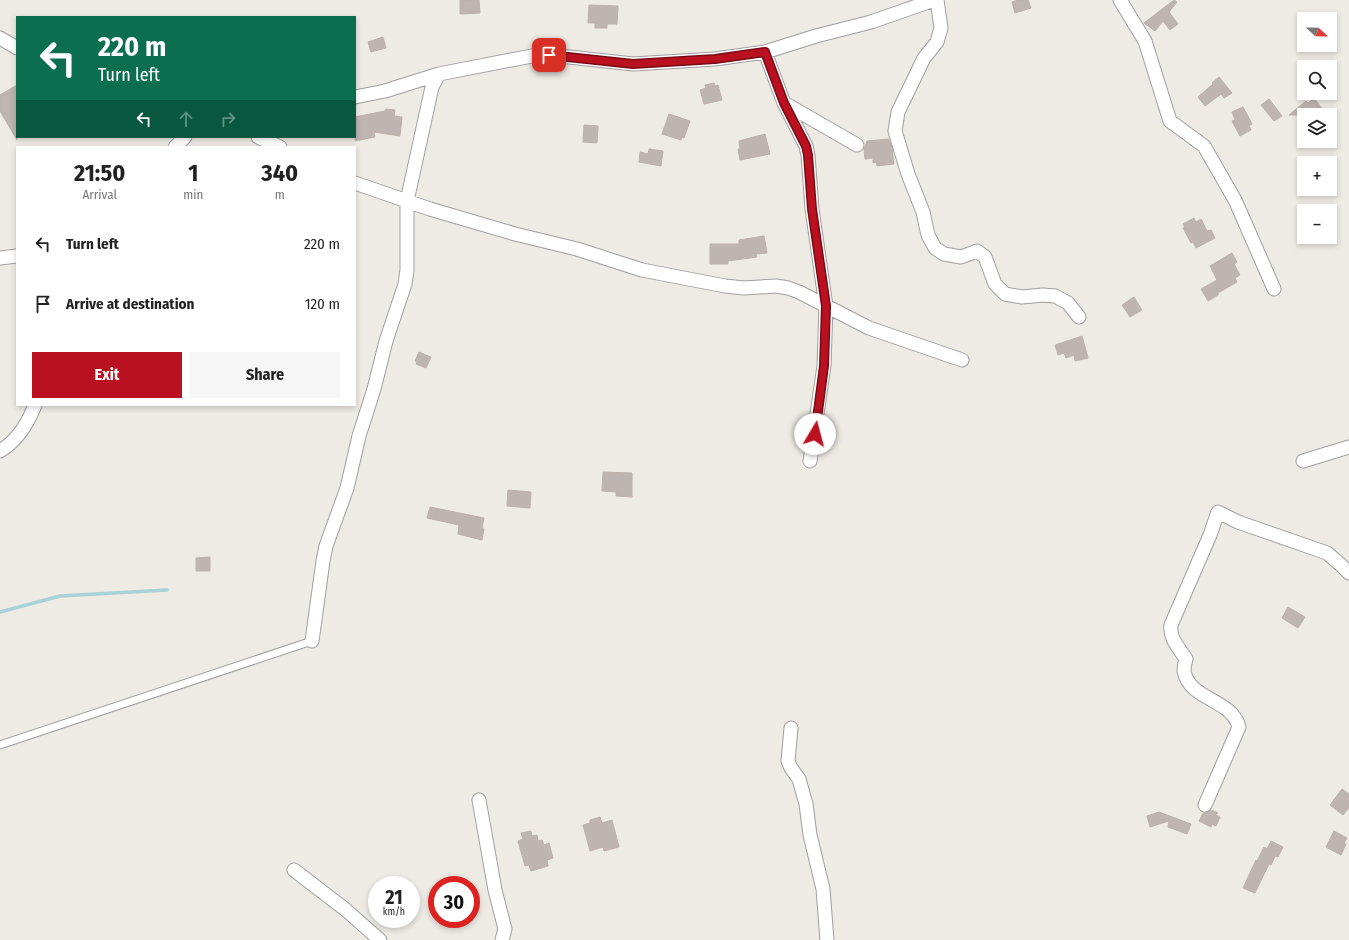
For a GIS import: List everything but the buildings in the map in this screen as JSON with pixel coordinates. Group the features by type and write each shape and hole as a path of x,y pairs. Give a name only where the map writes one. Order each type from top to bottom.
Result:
{"street":[{"path":"356,97 385,91 439,74 537,55 633,64 715,59 765,52 816,36 871,22 920,3 936,0 941,28 937,42 924,58 898,112 895,131 908,174 922,212 928,235 935,248 944,254 961,257 977,251 985,257 995,284 1005,294 1022,297 1042,295 1055,296 1068,303 1079,317"},
{"path":"1120,0 1145,40 1170,121 1204,146 1235,200 1274,289"},
{"path":"0,38 16,47"},
{"path":"765,52 784,103 806,146 812,209 826,306 824,366 810,461"},
{"path":"312,641 326,546 347,488 359,436 374,389 386,341 405,284 407,270 407,201 432,87 439,74"},
{"path":"784,103 858,145"},
{"path":"176,146 185,138"},
{"path":"260,138 278,146"},
{"path":"356,183 437,212 515,234 577,249 642,270 725,286 744,288 776,286 788,288 800,292 869,328 962,360"},
{"path":"0,258 16,256"},
{"path":"0,451 6,448 20,433 31,416 35,406"},
{"path":"1303,461 1349,447"},
{"path":"1205,805 1239,727 1237,719 1231,711 1200,692 1189,682 1184,671 1186,659 1170,631 1171,625 1210,535 1218,512 1238,522 1327,553 1341,564 1349,573"},
{"path":"791,728 788,761 799,779 806,804 810,834 823,889 827,940"},
{"path":"479,800 494,885 505,929 502,940"},
{"path":"294,870 346,910 380,940"}],"lane":[{"path":"0,745 312,641"}],"waterway":[{"path":"0,612 60,596 167,590"}],"route":[{"path":"549,55 633,64 715,59 765,52 784,103 806,146 808,155 812,209 826,306 824,366 815,434"}]}
